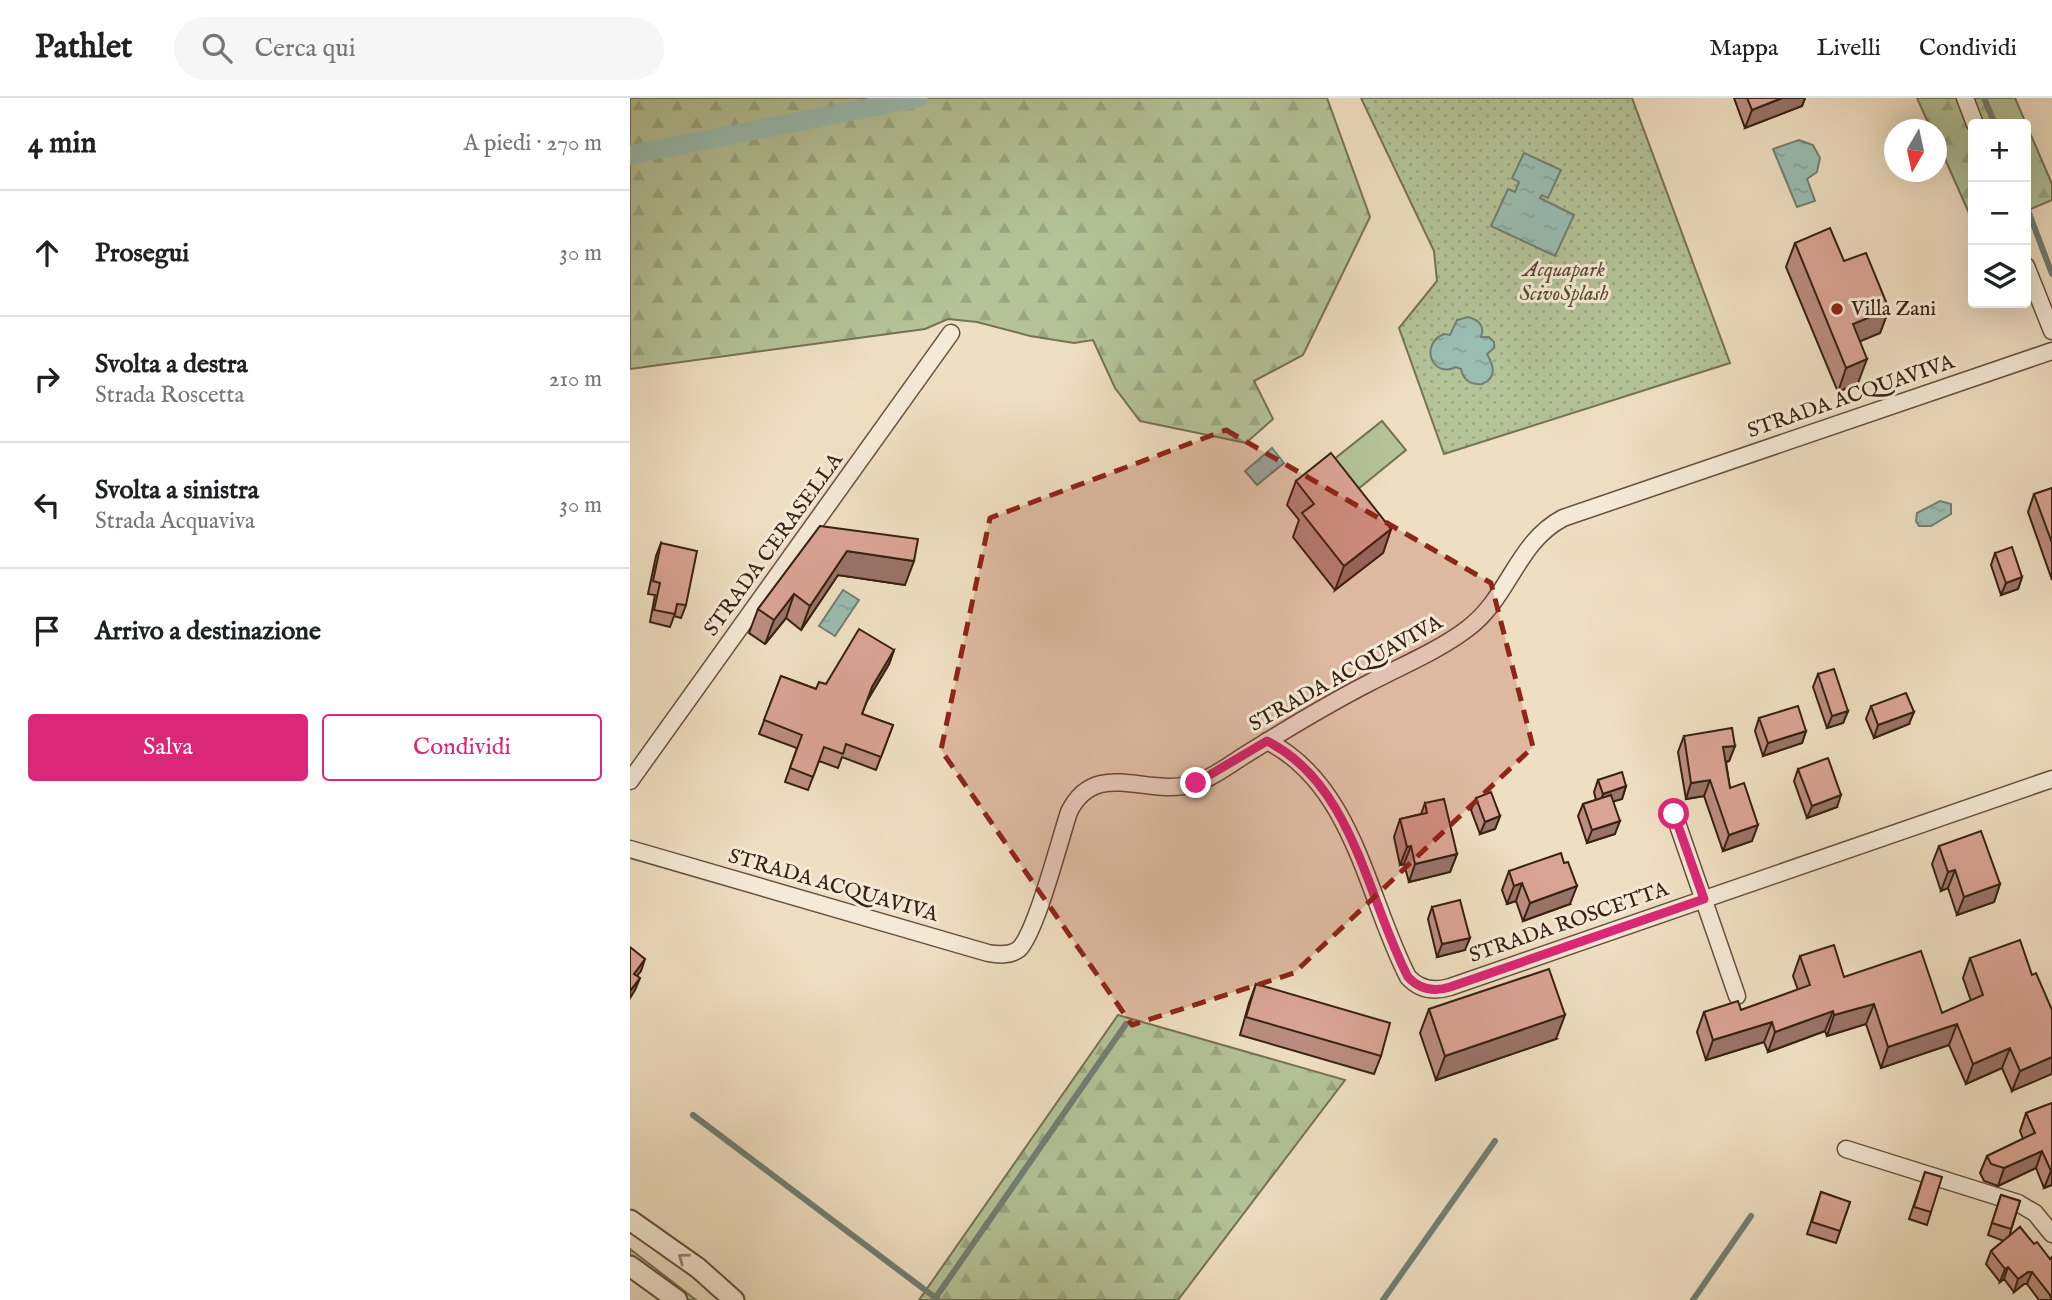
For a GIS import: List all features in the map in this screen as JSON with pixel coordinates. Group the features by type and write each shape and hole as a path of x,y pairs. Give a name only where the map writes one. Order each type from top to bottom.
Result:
{"street":[{"path":"1965,98 1973,119"},
{"path":"2031,278 2052,331"},
{"name":"STRADA CERASELLA","path":"630,781 951,333"},
{"name":"STRADA ACQUAVIVA","path":"630,849 988,953 1007,954 1022,946 1028,935 1069,812 1085,790 1106,783 1187,786 1221,770 1349,693 1465,630 1498,596 1530,543 1563,518 2052,351"},
{"name":"STRADA ROSCETTA","path":"1267,741 1287,751 1318,781 1341,816 1405,970 1412,981 1422,988 1436,990 2052,779"},
{"path":"1674,814 1737,996"},
{"path":"1846,1149 2018,1203 2035,1213 2052,1234"},
{"path":"630,1220 698,1268 734,1300"},
{"path":"630,1266 677,1300"}],"highlighted area":[{"path":"1226,430 1491,583 1533,747 1294,973 1132,1025 941,750 990,518"}],"green space":[{"path":"630,98 1327,98 1370,217 1303,355 1254,381 1273,419 1246,443 1140,421 1115,388 1093,340 1074,343 1030,336 977,322 948,319 925,329 630,369"},
{"name":"Acquapark ScivoSplash","path":"1361,98 1632,98 1730,363 1444,454 1399,328 1437,281 1434,251"},
{"path":"1917,98 2015,98 2024,119 1968,119 1968,211 1947,164 1947,119 1926,119"},
{"path":"2031,135 2052,184 2052,200 2031,209"},
{"path":"1382,421 1406,450 1347,498 1323,468"},
{"path":"1118,1015 1345,1080 1178,1300 919,1300"},
{"path":"630,1249 696,1300 682,1300 630,1257"}],"water":[{"path":"1799,140 1813,145 1820,158 1817,172 1807,179 1815,201 1797,207 1773,149"},
{"path":"1524,153 1561,170 1548,198 1542,195 1540,198 1574,215 1555,256 1491,226 1508,189 1515,192 1519,182 1512,178"},
{"path":"1468,317 1480,324 1481,337 1489,337 1494,342 1494,348 1487,354 1492,375 1482,384 1468,381 1461,369 1456,367 1440,368 1435,364 1430,352 1436,339 1444,334 1450,335 1457,320"},
{"path":"1272,448 1284,463 1257,485 1245,471"},
{"path":"1940,501 1951,504 1951,514 1931,526 1919,526 1916,521 1917,513"},
{"path":"843,590 859,600 835,636 819,626"}],"building":[{"path":"1747,98 1782,98 1752,110"},
{"path":"1830,228 1844,261 1866,253 1889,309 1853,324 1867,359 1846,368 1795,243"},
{"path":"1331,453 1391,529 1344,566 1302,513 1314,504 1296,481"},
{"path":"2052,488 2052,543 2034,494"},
{"path":"820,526 918,539 914,561 847,551 810,606 794,594 774,620 758,609"},
{"path":"661,543 697,551 686,605 677,604 675,614 654,610 660,583 653,581"},
{"path":"2012,547 2022,577 2006,583 1995,553"},
{"path":"859,629 894,650 872,687 862,714 893,725 881,757 846,744 843,754 824,747 813,777 790,768 802,735 764,720 781,676 816,689 819,682 826,684"},
{"path":"1834,669 1848,711 1832,716 1818,674"},
{"path":"1906,693 1914,712 1878,725 1871,706"},
{"path":"1798,706 1806,731 1768,743 1759,718"},
{"path":"1732,728 1735,746 1723,747 1730,788 1744,783 1758,825 1729,835 1710,780 1691,783 1684,736"},
{"path":"1828,758 1841,795 1812,806 1798,769"},
{"path":"1622,772 1626,786 1603,794 1598,780"},
{"path":"1491,792 1500,816 1485,822 1476,798"},
{"path":"1611,795 1620,821 1592,830 1583,804"},
{"path":"1444,799 1457,854 1415,864 1411,846 1407,847 1400,819 1427,813 1425,803"},
{"path":"1981,831 2000,884 1964,897 1955,870 1948,872 1939,846"},
{"path":"1561,853 1564,863 1568,862 1577,886 1530,903 1522,883 1514,886 1509,871"},
{"path":"1460,900 1470,938 1442,944 1432,907"},
{"path":"2020,940 2032,975 2036,973 2052,1010 2052,1057 2020,1071 2010,1048 1973,1064 1957,1024 1888,1047 1874,1004 1834,1015 1833,1011 1775,1032 1772,1022 1713,1040 1704,1012 1738,1001 1741,1010 1810,985 1800,956 1834,945 1844,977 1921,951 1942,1013 1983,995 1970,958"},
{"path":"630,947 645,959 634,974 640,978 630,991"},
{"path":"1549,969 1565,1015 1445,1056 1429,1009"},
{"path":"1256,984 1390,1023 1381,1056 1246,1017"},
{"path":"2052,1103 2052,1171 2042,1151 2004,1168 1991,1164 1987,1156 2035,1133 2026,1113"},
{"path":"1925,1172 1942,1177 1931,1212 1914,1207"},
{"path":"1821,1192 1850,1202 1840,1231 1812,1222"},
{"path":"2001,1195 2020,1201 2011,1229 1992,1223"},
{"path":"2020,1227 2034,1244 2037,1242 2050,1259 2052,1257 2051,1296 2032,1272 2018,1279 2008,1267 2005,1269 1991,1251"}],"waterway":[{"path":"630,155 918,98"},
{"path":"1984,98 1993,119"},
{"path":"2031,218 2052,274"},
{"path":"934,1300 1126,1024"},
{"path":"693,1115 937,1299"},
{"path":"1383,1300 1495,1141"},
{"path":"1693,1300 1751,1216"}],"place":[{"name":"Villa Zani","path":"1837,309"}],"route":[{"path":"1196,783 1267,741 1287,751 1318,781 1341,816 1408,977 1416,985 1436,990 1704,899 1674,814"}]}
